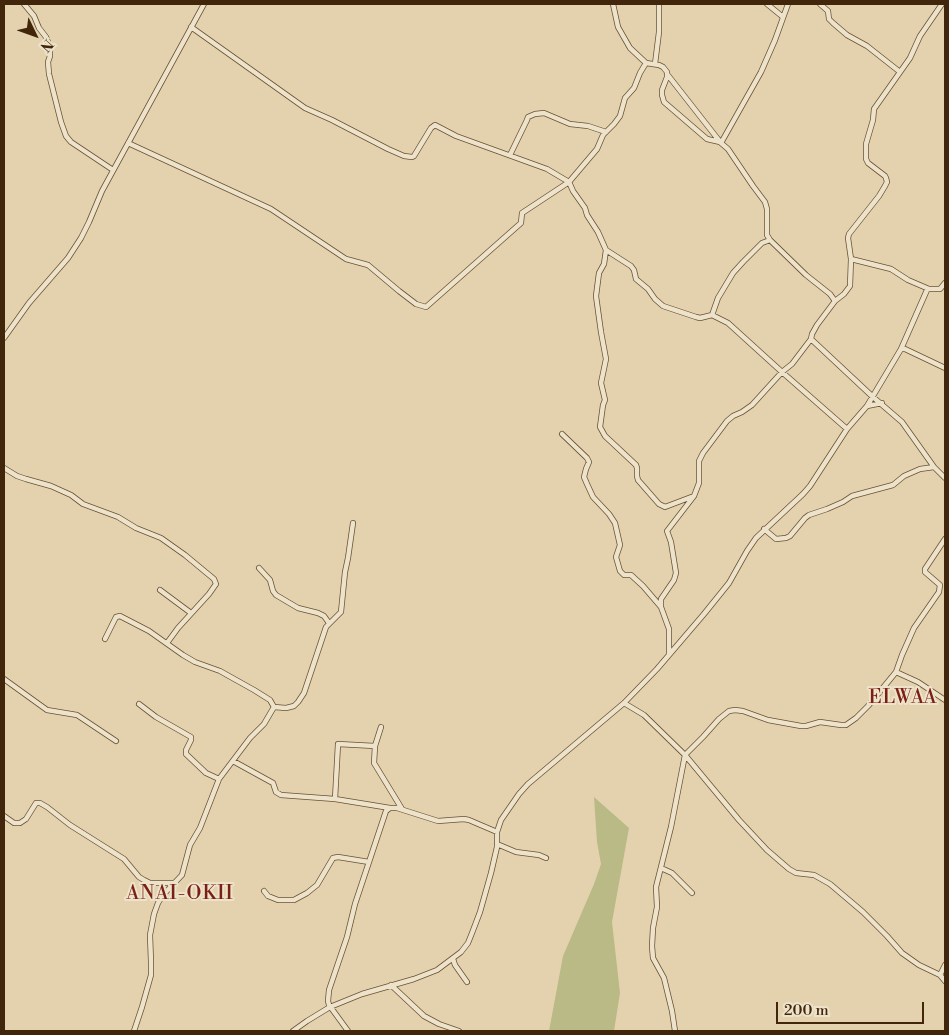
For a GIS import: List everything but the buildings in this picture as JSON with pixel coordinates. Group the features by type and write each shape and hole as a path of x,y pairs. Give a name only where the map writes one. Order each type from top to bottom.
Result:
{"street":[{"path":"24,4 34,16 48,42 50,51 48,62 49,74 66,136 71,142 113,170"},
{"path":"4,338 29,303 74,248 162,78 204,4"},
{"path":"613,4 616,22 630,48 646,63 655,64 665,69 721,143 735,158 765,202 767,230 770,240 806,275 830,294 835,301"},
{"path":"655,64 659,32 659,4"},
{"path":"767,4 783,17"},
{"path":"721,143 761,72 788,4"},
{"path":"820,4 828,11 829,19 847,35 867,46 900,72"},
{"path":"660,608 662,597 674,580 676,573 671,542 667,531 694,496 699,483 699,461 703,453 732,416 747,409 792,364 811,339 817,325 835,301 850,286 851,259 849,234 879,196 886,182 885,176 868,163 866,159 866,144 874,109 910,58 920,36 942,4"},
{"path":"191,27 305,108 404,156 412,157 416,154 430,128 435,125 456,136 547,169 570,182 573,191 585,208 606,250 604,264 599,273 596,296 606,358 601,382 605,400 600,427 605,436 636,466 638,480 659,504 665,507 694,496"},
{"path":"128,143 270,209 346,259 368,264 416,304 426,308 520,224 522,213 570,182 597,150 602,137 620,116 625,98 634,88 646,63"},
{"path":"667,74 662,90 664,102 707,139 721,143"},
{"path":"510,155 528,118 535,114 544,113 570,124 588,126 606,132"},
{"path":"712,315 718,298 733,273 762,243 770,240"},
{"path":"606,250 631,266 636,279 663,306 700,318 712,315 728,323 847,429"},
{"path":"851,259 891,270 929,289 940,288 945,283"},
{"path":"293,1031 330,1008 362,994 429,974 461,952 468,942 480,912 491,873 497,844 497,832 506,811 528,784 624,703 651,675 729,583 747,551 764,529 810,486 847,429 873,396 902,349 924,294 929,289"},
{"path":"811,339 906,427 934,467 945,478"},
{"path":"902,349 945,368"},
{"path":"866,406 882,403"},
{"path":"562,434 589,462 584,477 593,497 615,523 620,545 616,557 620,571 624,576 631,575 643,586 660,608 669,629 669,654"},
{"path":"764,529 776,539 786,538 809,515 843,502 852,496 893,485 904,476 920,469 934,467"},
{"path":"4,468 26,479 42,482 61,490 84,504 118,517 136,528 161,538 214,579 216,584 209,594 167,643"},
{"path":"274,707 286,708 294,706 301,698 324,630 342,610 352,524"},
{"path":"675,1031 664,978 653,958 652,952 653,928 657,907 656,887 685,755 729,711 742,710 768,720 801,726 820,722 846,725 856,718 896,672 914,628 939,592 940,585 925,569 945,539"},
{"path":"259,568 268,576 276,595 298,608 324,616 329,623"},
{"path":"160,590 191,613"},
{"path":"105,639 116,617 120,616 149,631 195,662 227,675 259,693 270,700 274,707"},
{"path":"896,672 918,682 945,700"},
{"path":"4,679 47,710 77,715 116,741"},
{"path":"624,703 644,715 685,755 745,826 789,870 796,873 814,875 830,884 863,912 902,952 919,965 940,975 945,981"},
{"path":"139,704 156,717 191,737 186,754 206,773 219,779"},
{"path":"134,1031 151,975 150,935 154,914 160,898 182,875 190,846 200,828 219,779 250,738 264,724 274,707"},
{"path":"381,727 375,746 374,763 402,809"},
{"path":"335,799 338,744 375,746"},
{"path":"233,761 273,783 276,792 281,795 335,799 402,809 438,821 464,819 497,832"},
{"path":"4,816 14,824 20,823 26,818 36,803 40,803 70,825 124,859 139,877 144,880 150,883 175,883"},
{"path":"348,1031 330,1008 328,1001 329,990 383,817 390,808"},
{"path":"497,844 516,852 539,855 546,858"},
{"path":"264,891 274,899 283,901 294,900 307,894 317,885 332,858 339,857 369,862"},
{"path":"661,868 672,873 692,893"},
{"path":"453,959 467,982"},
{"path":"940,975 945,965"},
{"path":"392,985 424,1016 459,1031"}],"green space":[{"path":"594,797 629,828 612,922 620,993 614,1031 549,1031 563,956 601,864 597,842"}],"district":[{"name":"ELWAA","path":"903,698"},
{"name":"ANAI-OKII","path":"180,894"}]}
